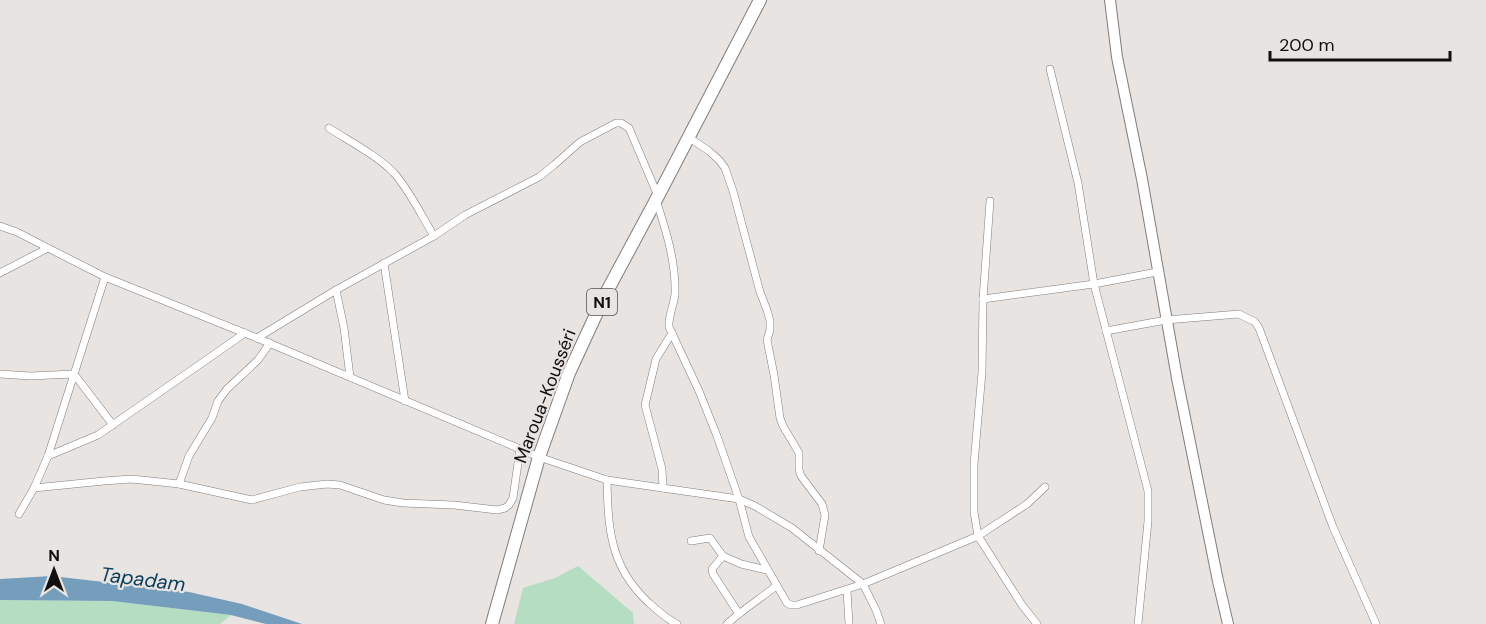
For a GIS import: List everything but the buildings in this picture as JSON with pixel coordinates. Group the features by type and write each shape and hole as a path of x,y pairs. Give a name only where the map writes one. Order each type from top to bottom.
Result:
{"highway":[{"name":"Maroua-Kousséri","path":"492,624 539,457 569,373 604,296 760,0"}],"main road":[{"path":"1110,0 1117,57 1142,179 1166,320 1228,624"}],"street":[{"path":"1050,69 1078,183 1094,284 1148,491 1148,521 1138,624"},
{"path":"257,338 336,290 434,236 465,215 539,177 580,142 616,123 621,123 629,128 657,198 666,231 673,265 675,294 669,324 672,333 717,436 739,498 749,537 784,600 791,605 797,605 847,590 978,536 1026,504 1045,487"},
{"path":"329,128 394,173 434,236"},
{"path":"688,137 719,160 725,168 733,190 770,321 767,340 780,418 799,453 801,476 822,504 825,515 819,550"},
{"path":"990,201 983,298 982,372 974,464 974,512 978,536 1022,605 1037,624"},
{"path":"0,226 17,232 105,277 270,343 539,457 607,480 739,498 792,528 863,584 881,624"},
{"path":"0,273 48,248"},
{"path":"384,263 405,401"},
{"path":"983,298 1094,284 1157,272"},
{"path":"19,514 48,456 105,277"},
{"path":"336,290 344,328 350,377"},
{"path":"1106,332 1166,320 1239,314 1255,322 1333,527 1376,624"},
{"path":"48,456 98,435 245,333"},
{"path":"663,488 662,469 645,405 656,359 672,333"},
{"path":"179,484 189,456 212,418 218,401 227,388 258,360 270,343"},
{"path":"0,374 30,376 74,374"},
{"path":"74,374 112,425"},
{"path":"34,488 131,479 179,484 252,500 300,487 327,484 340,485 384,500 403,503 497,510 510,505 513,498 520,449"},
{"path":"607,480 608,517 621,566 636,590 662,616 677,624"},
{"path":"691,541 710,538 723,556 741,564 767,570"},
{"path":"723,556 712,572 739,614"},
{"path":"726,624 776,586"},
{"path":"847,590 849,624"}],"green space":[{"path":"578,566 633,613 634,624 514,624 523,588 555,578"},
{"path":"0,600 112,601 231,615 220,624 0,624"}],"water":[{"path":"52,576 189,592 242,604 302,624 266,624 231,615 112,601 0,600 0,579"}],"water label":[{"name":"Tapadam","path":"143,579"}]}
